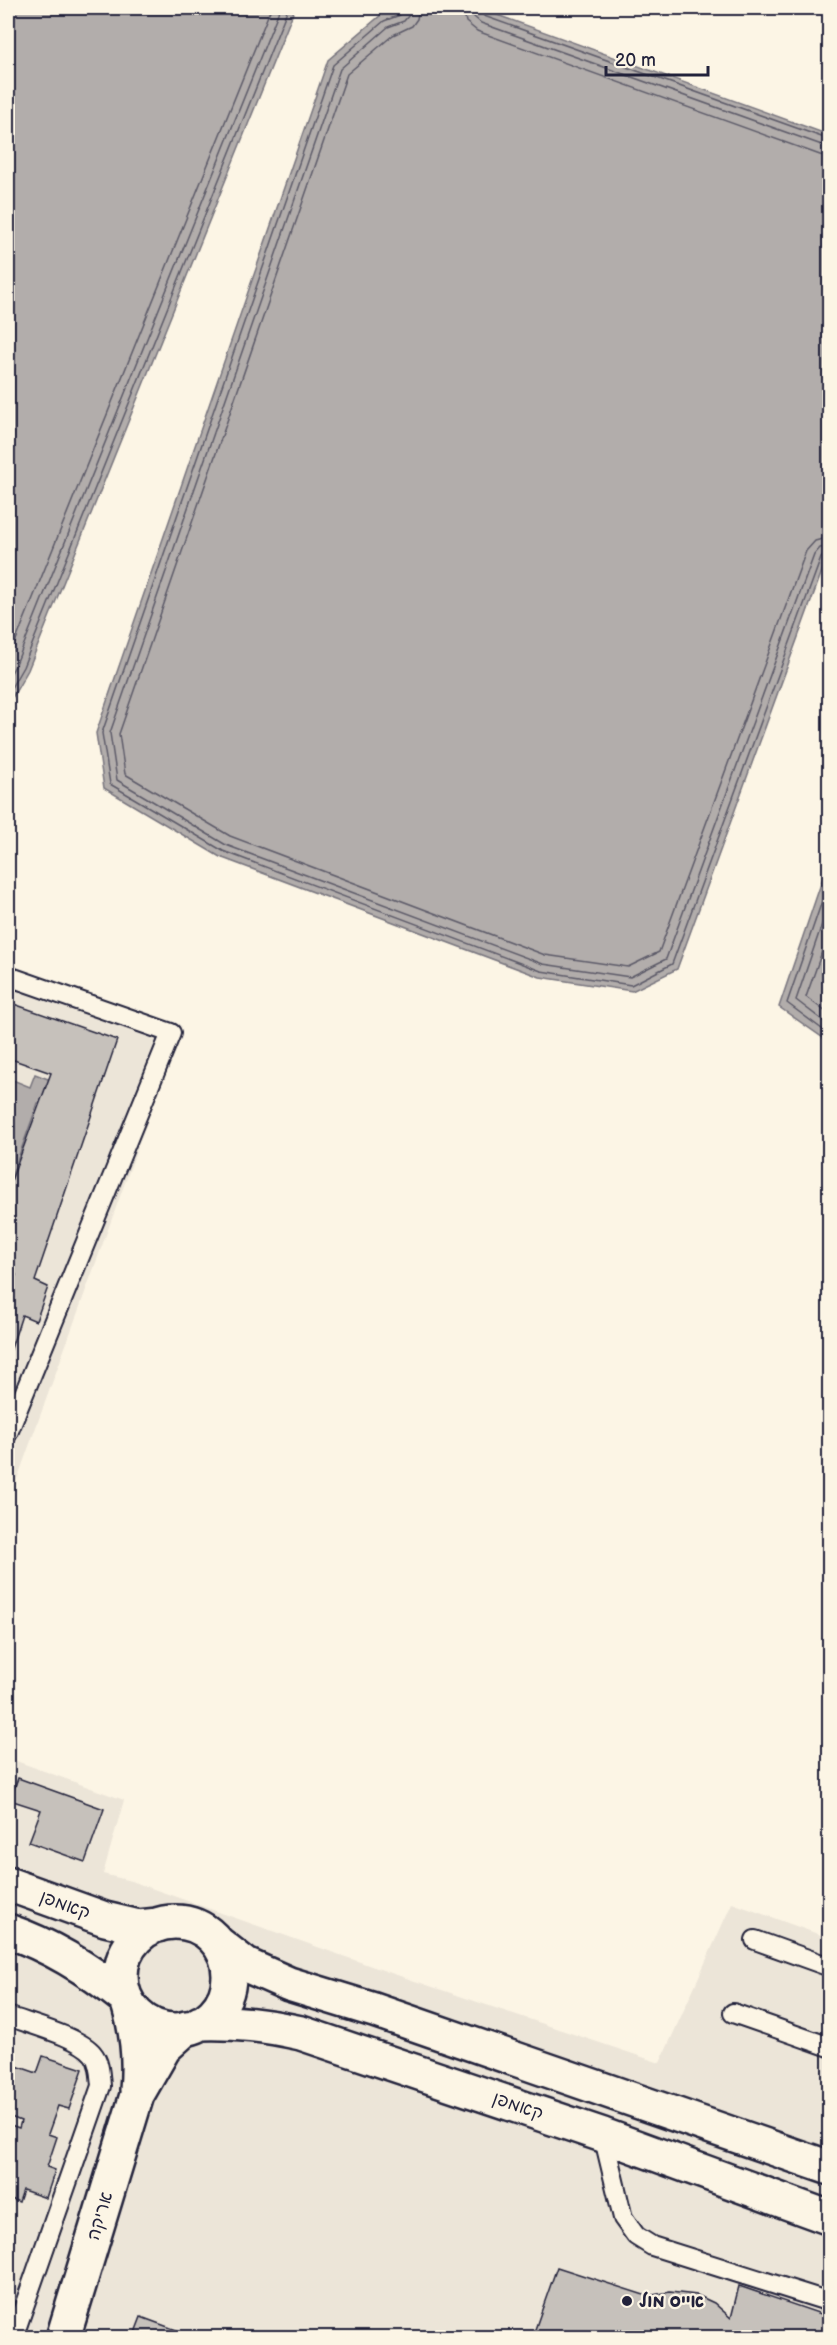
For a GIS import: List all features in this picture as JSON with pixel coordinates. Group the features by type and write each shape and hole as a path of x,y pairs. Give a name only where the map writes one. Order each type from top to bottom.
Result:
{"street":[{"name":"קאמפן","path":"8,1884 105,1919 139,1927 158,1925"},
{"path":"128,2003 122,1990 120,1971 124,1954 135,1938 149,1928 167,1922 185,1922 202,1928 246,1965 289,1984 374,2010 830,2168"},
{"path":"8,1931 59,1953 93,1972 128,2003 142,2019 159,2028 176,2030 193,2026 209,2018 221,2005 228,1989 230,1971 219,1944"},
{"name":"אריקה","path":"128,2003 139,2049 137,2095"},
{"name":"קאמפן","path":"193,2026 239,2022 267,2025 301,2033 603,2135 830,2218"},
{"name":"אריקה","path":"63,2337 137,2095 164,2048 193,2026"}],"lane":[{"path":"8,976 171,1033 8,1433"},
{"path":"755,1940 830,1967"},
{"path":"733,2013 830,2047"},
{"path":"8,2016 82,2044 95,2055 101,2086 13,2337"},
{"path":"603,2135 623,2218 631,2230 643,2241 830,2302"}],"shaded area":[{"path":"8,967 182,1026 8,1504"},
{"path":"8,1758 124,1800 103,1874 131,1881 391,1973 660,2063 732,1903 829,1938 829,2337 8,2337"}],"water":[{"path":"8,8 295,8 28,670 8,705"},
{"path":"404,8 478,8 829,135 829,552 677,969 632,991 540,977 220,857 104,788 96,733 328,60 381,15"},
{"path":"829,860 829,1042 779,1007"},
{"path":"35,1074 61,1084 52,1109 38,1103 8,1186 8,1146 11,1137 8,1117 8,1078 30,1087"}],"building":[{"path":"8,1002 117,1040 35,1281 48,1287 36,1321 22,1315 8,1358 8,1297 16,1275 8,1272 8,1189 51,1073 8,1058"},
{"path":"18,1778 104,1809 85,1862 29,1842 41,1810 10,1800"},
{"path":"43,2056 83,2069 69,2109 58,2106 48,2134 57,2137 47,2167 55,2170 46,2198 23,2190 19,2202 8,2198 8,2124 19,2128 21,2121 8,2116 8,2063 37,2073"},
{"name":"אייס מול","path":"557,2267 647,2296 670,2292 697,2295 714,2303 731,2318 739,2286 830,2317 830,2338 532,2338"},
{"path":"141,2317 198,2338 133,2338"}],"place":[{"name":"אייס מול","path":"627,2301"}]}
